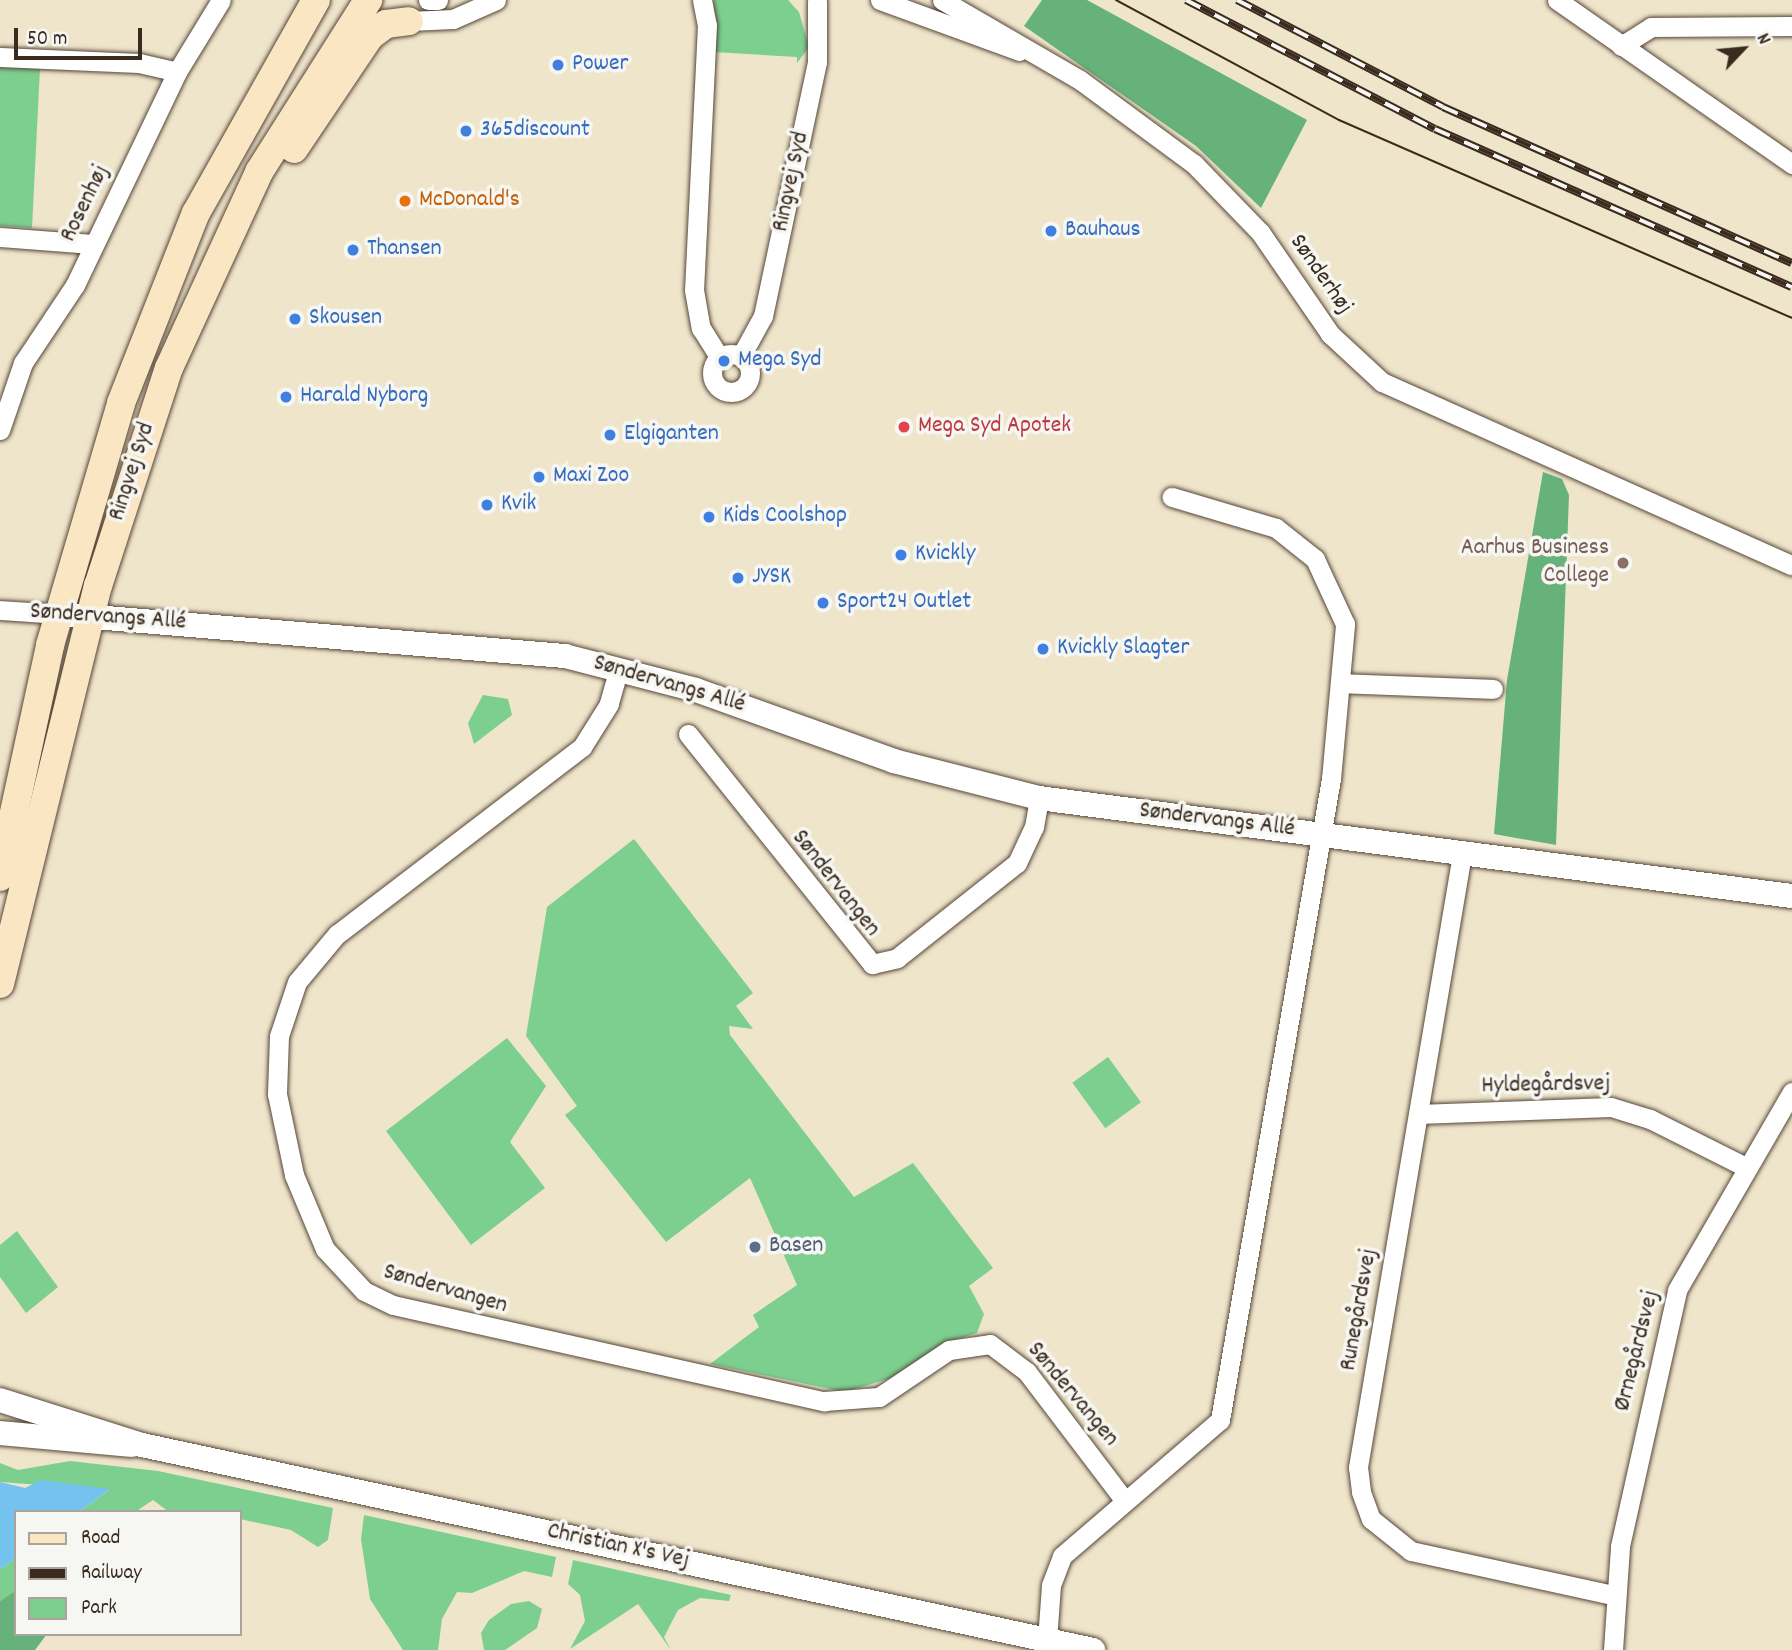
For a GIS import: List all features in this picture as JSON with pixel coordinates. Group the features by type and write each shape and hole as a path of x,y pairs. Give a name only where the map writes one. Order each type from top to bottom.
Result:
{"main road":[{"name":"Ringvej Syd","path":"0,877 58,614 121,403 196,213 316,0"},
{"name":"Ringvej Syd","path":"0,984 91,617 141,445 214,261 292,116 368,0"},
{"path":"374,0 409,21"},
{"path":"214,261 370,36 386,24 409,21"}],"street":[{"name":"Rosenhøj","path":"0,430 23,363 75,285 177,72 221,0"},
{"path":"429,0 438,0"},
{"path":"409,21 446,21 496,0"},
{"path":"702,0 707,25 694,290 701,328 719,357 713,380 730,392 750,376 741,356 719,357"},
{"name":"Ringvej Syd","path":"741,356 765,308 817,62 817,0"},
{"name":"Sønderhøj","path":"880,0 1043,59"},
{"name":"Sønderhøj","path":"942,0 1043,59 1194,164 1260,232 1330,334 1361,366 1401,394 1792,565"},
{"path":"1557,0 1792,164"},
{"path":"1621,46 1651,27 1792,26"},
{"path":"0,57 139,63 177,72"},
{"path":"0,237 93,244"},
{"name":"Søndervangs Allé","path":"1172,497 1276,528 1315,559 1345,624 1324,835"},
{"name":"Søndervangs Allé","path":"0,610 471,645 619,668 894,761 1039,798 1792,896"},
{"name":"Søndervangen","path":"619,668 609,704 582,747 337,934 297,982 279,1036 277,1094 294,1175 325,1249 364,1291 393,1305 824,1401 879,1397 949,1350 990,1344 1027,1372 1125,1501"},
{"path":"1340,683 1493,689"},
{"name":"Søndervangen","path":"688,734 872,964 897,958 1017,863 1034,827 1039,798"},
{"path":"1047,1645 1051,1585 1062,1556 1220,1420 1324,835"},
{"name":"Runegårdsvej","path":"1462,854 1358,1467 1371,1519 1411,1551 1613,1595"},
{"name":"Ørnegårdsvej","path":"1613,1650 1613,1595 1677,1290 1746,1167 1785,1119 1792,1092"},
{"name":"Hyldegårdsvej","path":"1418,1114 1611,1107 1746,1167"},
{"name":"Christian X's Vej","path":"0,1400 142,1445 1047,1645 1093,1650"},
{"name":"Christian X's Vej","path":"0,1433 88,1446 142,1445"}],"green space":[{"path":"714,0 788,0 799,12 809,47 797,63 797,57 714,52"},
{"path":"1042,0 1087,0 1307,120 1261,208 1196,146 1024,26"},
{"path":"0,66 40,68 32,228 0,226"},
{"path":"1543,472 1562,479 1569,495 1556,845 1494,834 1507,680"},
{"path":"483,695 508,699 512,715 474,744 468,723"},
{"path":"634,839 753,993 736,1006 753,1029 729,1026 730,1035 854,1197 913,1163 993,1268 969,1286 984,1314 977,1333 945,1343 901,1375 845,1392 710,1364 759,1327 753,1315 797,1285 750,1178 666,1242 565,1115 577,1106 526,1036 547,907"},
{"path":"507,1038 546,1086 510,1142 545,1188 471,1245 386,1131"},
{"path":"1108,1057 1141,1102 1105,1128 1072,1083"},
{"path":"17,1231 58,1287 26,1313 0,1277 0,1245"},
{"path":"70,1461 158,1471 333,1508 328,1540 318,1547 291,1530 242,1519 242,1510 166,1510 153,1500 138,1510 82,1510 109,1490 0,1482 0,1463 18,1470"},
{"path":"364,1515 556,1557 552,1577 524,1571 472,1593 457,1592 442,1619 438,1650 403,1650 370,1599 361,1539"},
{"path":"14,1559 14,1591 0,1601 0,1569"},
{"path":"573,1560 731,1595 729,1601 700,1598 678,1610 664,1637 671,1650 638,1604 570,1649 585,1621 580,1595 568,1584"},
{"path":"14,1591 14,1636 46,1636 35,1650 0,1650 0,1601"},
{"path":"529,1601 542,1609 537,1628 505,1650 484,1650 481,1633 489,1620 511,1604"}],"water":[{"path":"41,1480 110,1489 82,1510 14,1510 14,1559 0,1569 0,1482 25,1488"}],"tram line":[{"path":"1116,0 1339,120 1792,318"}],"railway":[{"path":"1186,0 1435,129 1792,287"},
{"path":"1237,0 1443,107 1792,263"}],"place":[{"name":"Power","path":"558,65"},
{"name":"365discount","path":"466,131"},
{"name":"McDonald's","path":"405,201"},
{"name":"Bauhaus","path":"1051,231"},
{"name":"Thansen","path":"353,250"},
{"name":"Skousen","path":"295,319"},
{"name":"Mega Syd","path":"724,361"},
{"name":"Harald Nyborg","path":"286,397"},
{"name":"Mega Syd Apotek","path":"904,427"},
{"name":"Elgiganten","path":"610,435"},
{"name":"Maxi Zoo","path":"539,477"},
{"name":"Kvik","path":"487,505"},
{"name":"Kids Coolshop","path":"709,517"},
{"name":"Kvickly","path":"901,555"},
{"name":"Aarhus Business College","path":"1623,563"},
{"name":"JYSK","path":"738,578"},
{"name":"Sport24 Outlet","path":"823,603"},
{"name":"Kvickly Slagter","path":"1043,649"},
{"name":"Basen","path":"755,1247"}]}
